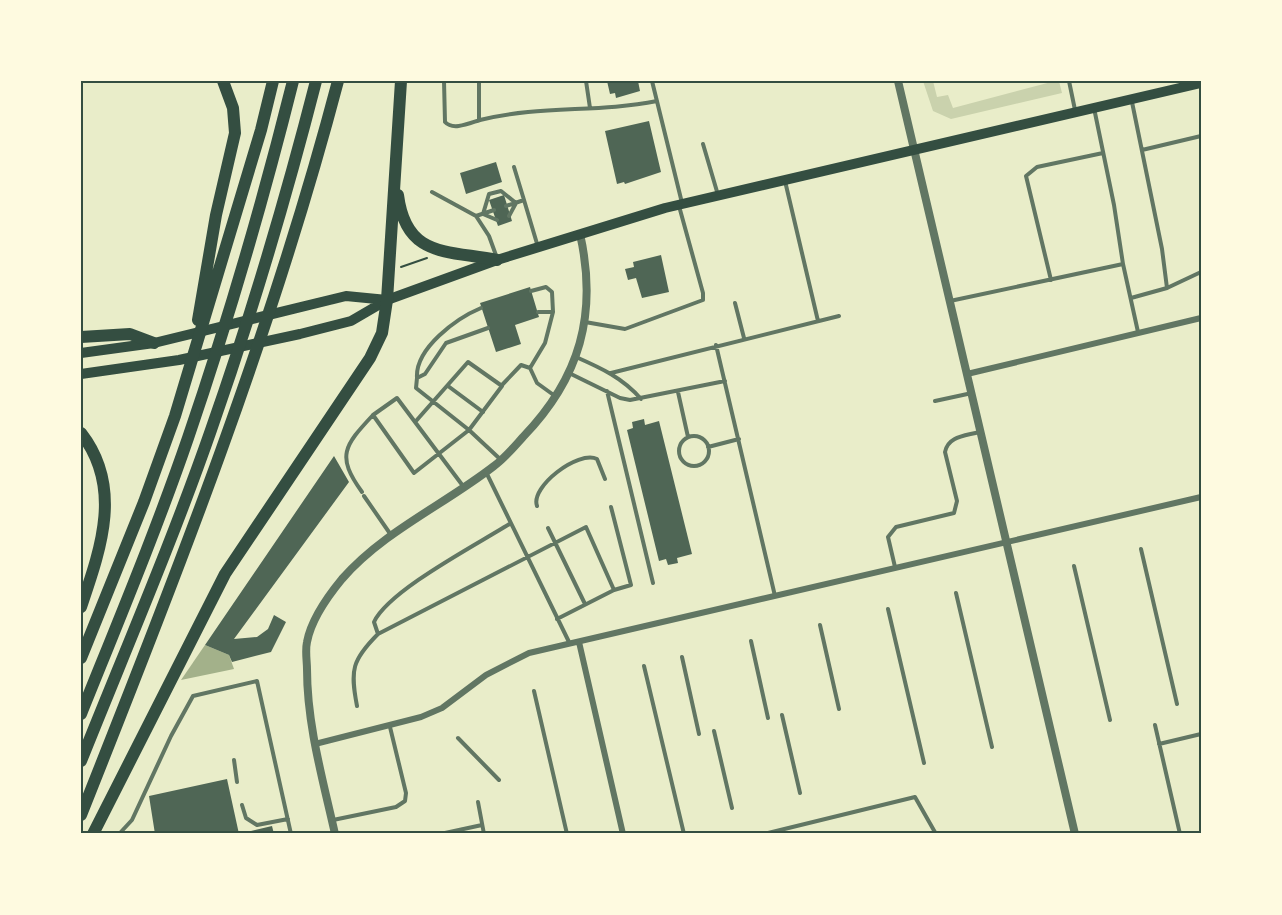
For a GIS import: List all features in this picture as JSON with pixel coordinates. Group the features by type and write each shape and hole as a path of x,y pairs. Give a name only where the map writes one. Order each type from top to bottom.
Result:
{"highway":[{"path":"188,376 216,215 235,133 233,108 223,81"},
{"path":"81,658 144,502 188,376 273,81"},
{"path":"81,714 157,526 188,440 233,297 293,81"},
{"path":"81,761 212,429 275,227 316,81"},
{"path":"81,815 183,560 242,393 306,194 338,81"},
{"path":"93,834 225,574 370,358 382,333 387,300 401,81"},
{"path":"394,167 402,219 418,242 429,248 497,260"},
{"path":"81,337 130,334 154,343"},
{"path":"81,433 97,459 104,480 106,512 97,557 81,607"}],"main road":[{"path":"81,374 146,366 351,321 387,300 497,260 680,204 1201,83"},
{"path":"81,353 154,343 346,296 387,300"}],"street":[{"path":"898,81 1075,834"},
{"path":"335,834 306,698 307,642 311,630 329,595 362,555 501,460 535,424 556,397 576,357 584,322 588,283 580,234"},
{"path":"967,374 1201,318"},
{"path":"315,744 390,726 442,708 486,675 529,653 1201,497"},
{"path":"579,642 624,834"}],"lane":[{"path":"444,81 445,122 456,126 479,120 557,108 622,108 657,101"},
{"path":"479,81 479,120"},
{"path":"586,81 590,108"},
{"path":"584,322 625,329 703,300 652,81"},
{"path":"1069,81 1076,112"},
{"path":"1131,99 1162,249 1167,288"},
{"path":"1094,108 1138,333"},
{"path":"1142,150 1201,136"},
{"path":"703,144 718,196"},
{"path":"1050,280 1026,176 1037,167 1103,153"},
{"path":"514,167 538,248"},
{"path":"785,180 818,321"},
{"path":"483,214 489,194 501,191 516,203"},
{"path":"432,192 476,216 489,236 497,260"},
{"path":"506,206 524,200"},
{"path":"509,216 516,203"},
{"path":"476,216 494,210"},
{"path":"483,214 497,220"},
{"path":"950,301 1123,264"},
{"path":"1131,298 1167,288 1201,272"},
{"path":"530,368 545,343 553,312 552,292 546,287 531,291"},
{"path":"735,303 744,338"},
{"path":"481,308 450,324 440,334 416,368 416,388 419,393 469,430 501,460"},
{"path":"538,312 553,312"},
{"path":"611,373 839,316"},
{"path":"417,378 425,374 446,343 488,328"},
{"path":"716,345 775,596"},
{"path":"576,357 611,373 629,385 642,399"},
{"path":"416,421 468,362 502,386"},
{"path":"373,415 414,473 469,430 521,365 530,368 537,383 556,397"},
{"path":"569,373 621,398 642,399 725,381"},
{"path":"448,386 483,412"},
{"path":"607,391 652,583"},
{"path":"678,392 688,437"},
{"path":"935,401 972,393"},
{"path":"392,535 347,470 344,457 351,443 373,415 397,398 440,452 464,487"},
{"path":"895,568 888,537 892,529 954,513 957,508 945,452 947,445 950,440 980,432"},
{"path":"688,437 679,448 680,457 686,464 695,466 704,461 708,447"},
{"path":"688,437 698,437 708,447"},
{"path":"708,447 739,439"},
{"path":"537,506 535,501 538,491 568,463 582,457 591,456 597,459 605,479"},
{"path":"486,471 570,644"},
{"path":"558,619 614,590 631,585 611,507"},
{"path":"378,634 374,622 379,612 399,595 511,523"},
{"path":"357,706 353,686 355,664 360,652 378,634 586,527 614,590"},
{"path":"548,528 585,604"},
{"path":"1141,549 1178,704"},
{"path":"1074,566 1110,720"},
{"path":"956,593 992,747"},
{"path":"888,609 924,763"},
{"path":"820,625 839,709"},
{"path":"751,641 768,718"},
{"path":"682,657 699,734"},
{"path":"644,666 684,834"},
{"path":"119,834 132,820 171,736 194,696 257,681 291,834"},
{"path":"534,691 567,834"},
{"path":"782,715 800,793"},
{"path":"1155,724 1180,834"},
{"path":"332,820 396,807 405,801 406,793 390,726"},
{"path":"714,731 732,808"},
{"path":"1159,744 1201,734"},
{"path":"458,738 499,780"},
{"path":"234,760 237,782"},
{"path":"764,834 915,797 936,834"},
{"path":"478,802 484,834"},
{"path":"242,805 246,818 257,825 288,819"},
{"path":"445,833 482,825"}],"path":[{"path":"395,269 430,257"}],"shaded area":[{"path":"923,81 933,81 937,97 948,95 953,108 1055,81 1059,81 1062,93 951,119 933,111"},
{"path":"205,645 229,655 234,669 181,680"}],"building":[{"path":"607,81 638,81 640,91 616,98 615,93 610,94"},
{"path":"649,121 661,172 625,184 624,182 617,184 605,131"},
{"path":"496,162 502,182 466,194 460,173"},
{"path":"504,195 512,221 498,226 489,200"},
{"path":"661,255 669,292 642,298 636,278 628,280 625,269 634,267 633,262"},
{"path":"530,287 539,317 515,325 521,344 496,352 480,303"},
{"path":"644,419 645,425 659,421 692,554 677,558 678,563 668,565 666,559 659,561 627,430 633,428 632,422"},
{"path":"334,456 349,482 234,639 257,637 268,629 274,615 286,622 271,652 232,662 229,655 205,645"},
{"path":"227,779 239,834 155,834 149,796"},
{"path":"272,826 274,834 243,834 243,833"}]}
